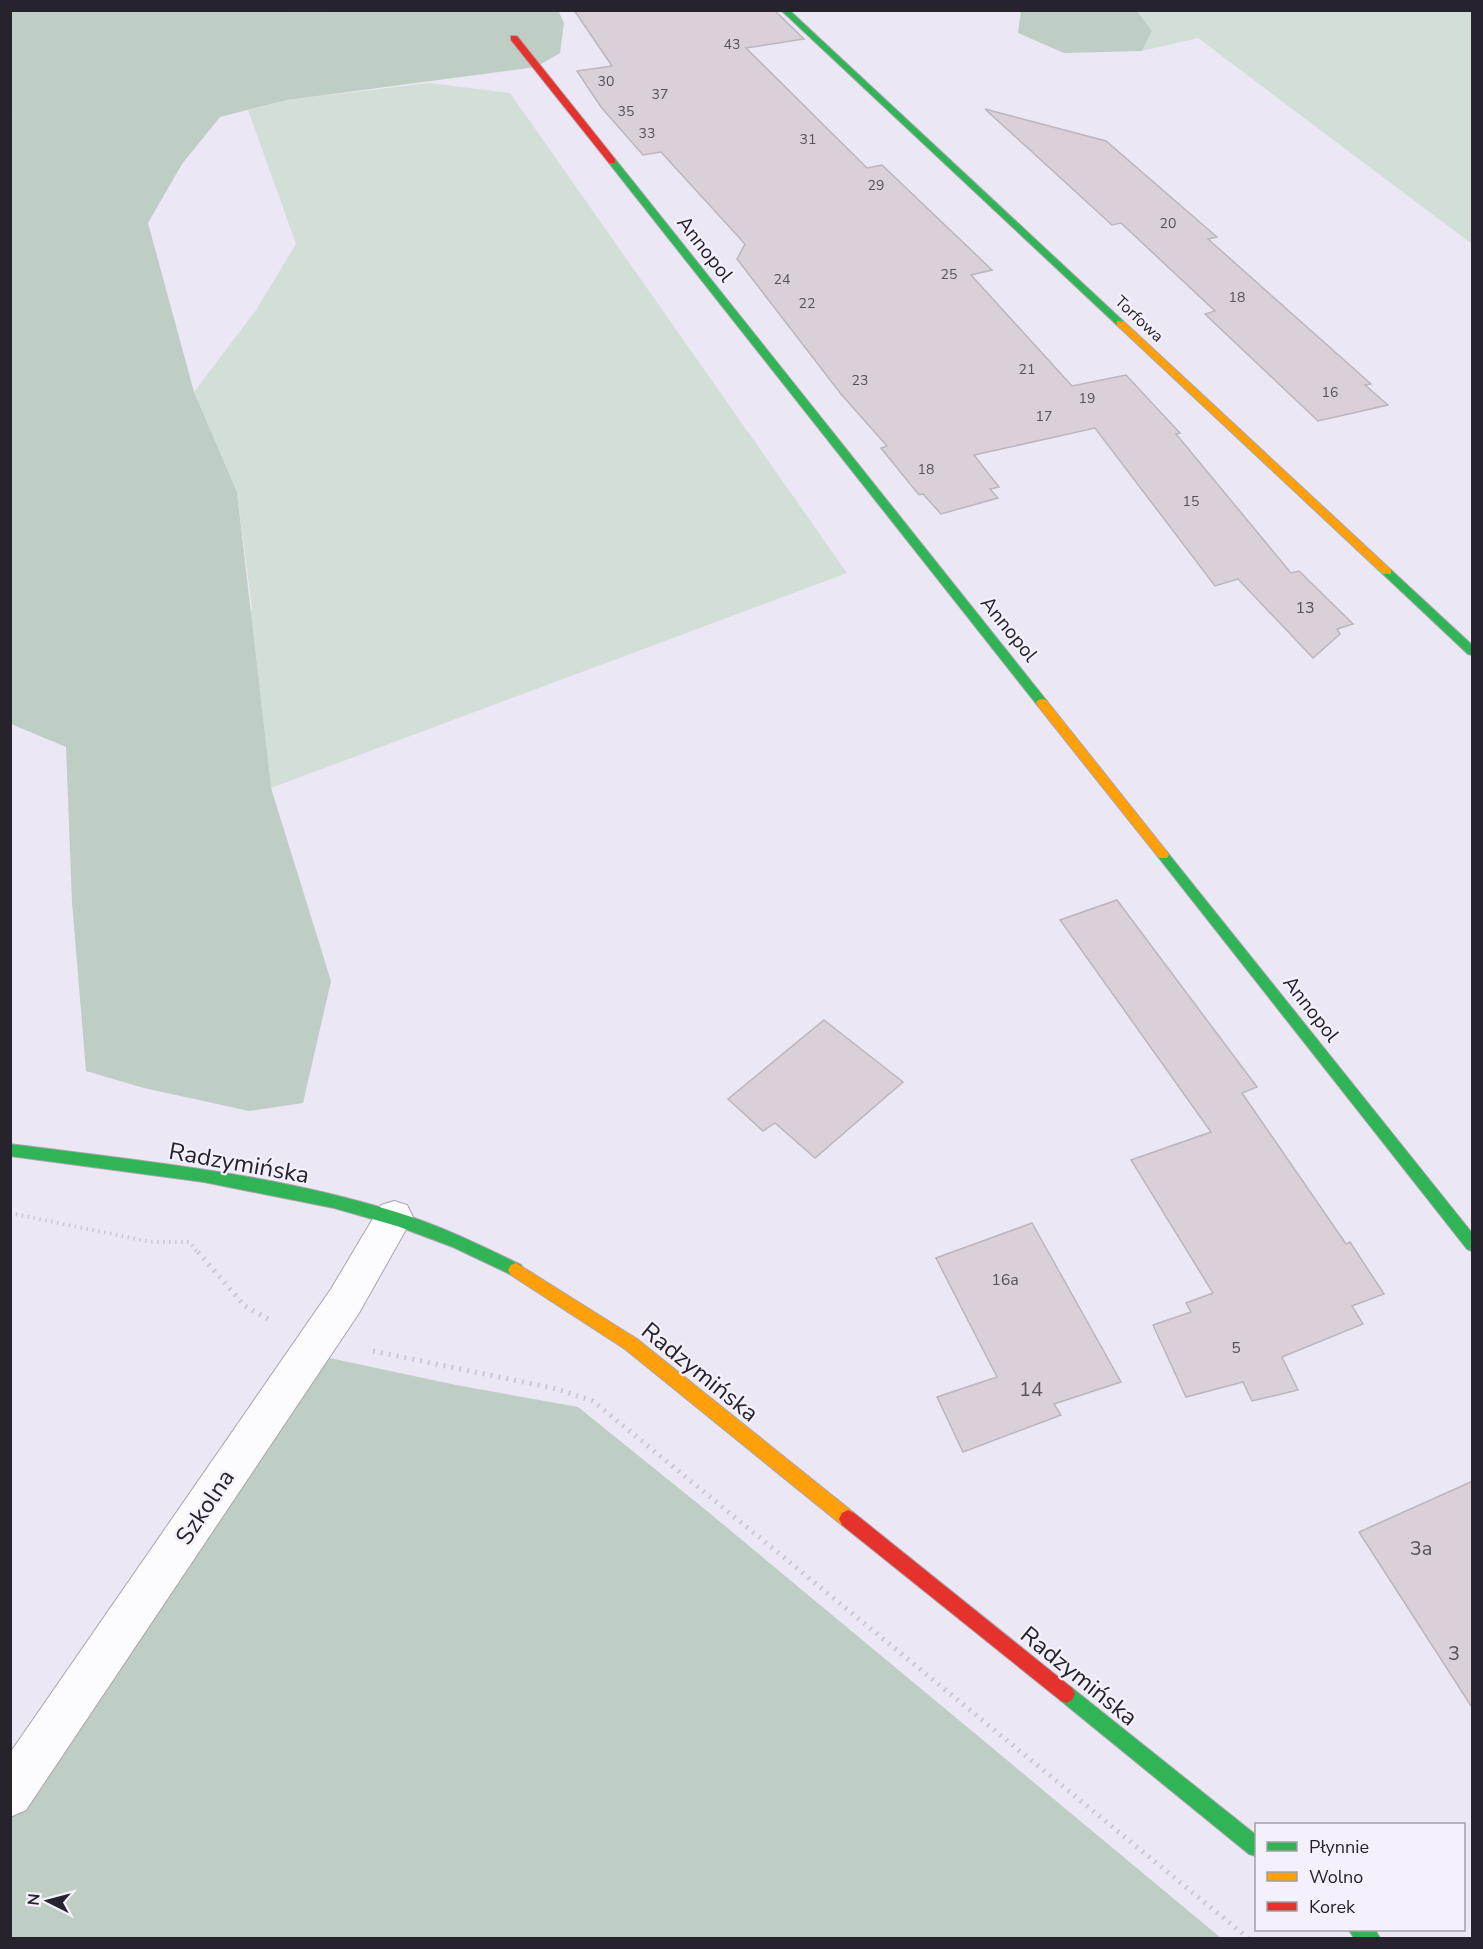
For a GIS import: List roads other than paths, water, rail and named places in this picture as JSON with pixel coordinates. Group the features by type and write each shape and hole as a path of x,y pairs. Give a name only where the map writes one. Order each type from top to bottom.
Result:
{"street":[{"name":"Torfowa","path":"784,10 1473,651"},
{"name":"Annopol","path":"514,38 1473,1244"},
{"name":"Radzymińska","path":"10,1150 241,1183 394,1217 461,1242 522,1272 631,1344 1255,1845"},
{"name":"Szkolna","path":"10,1794 345,1301 394,1217"}]}
